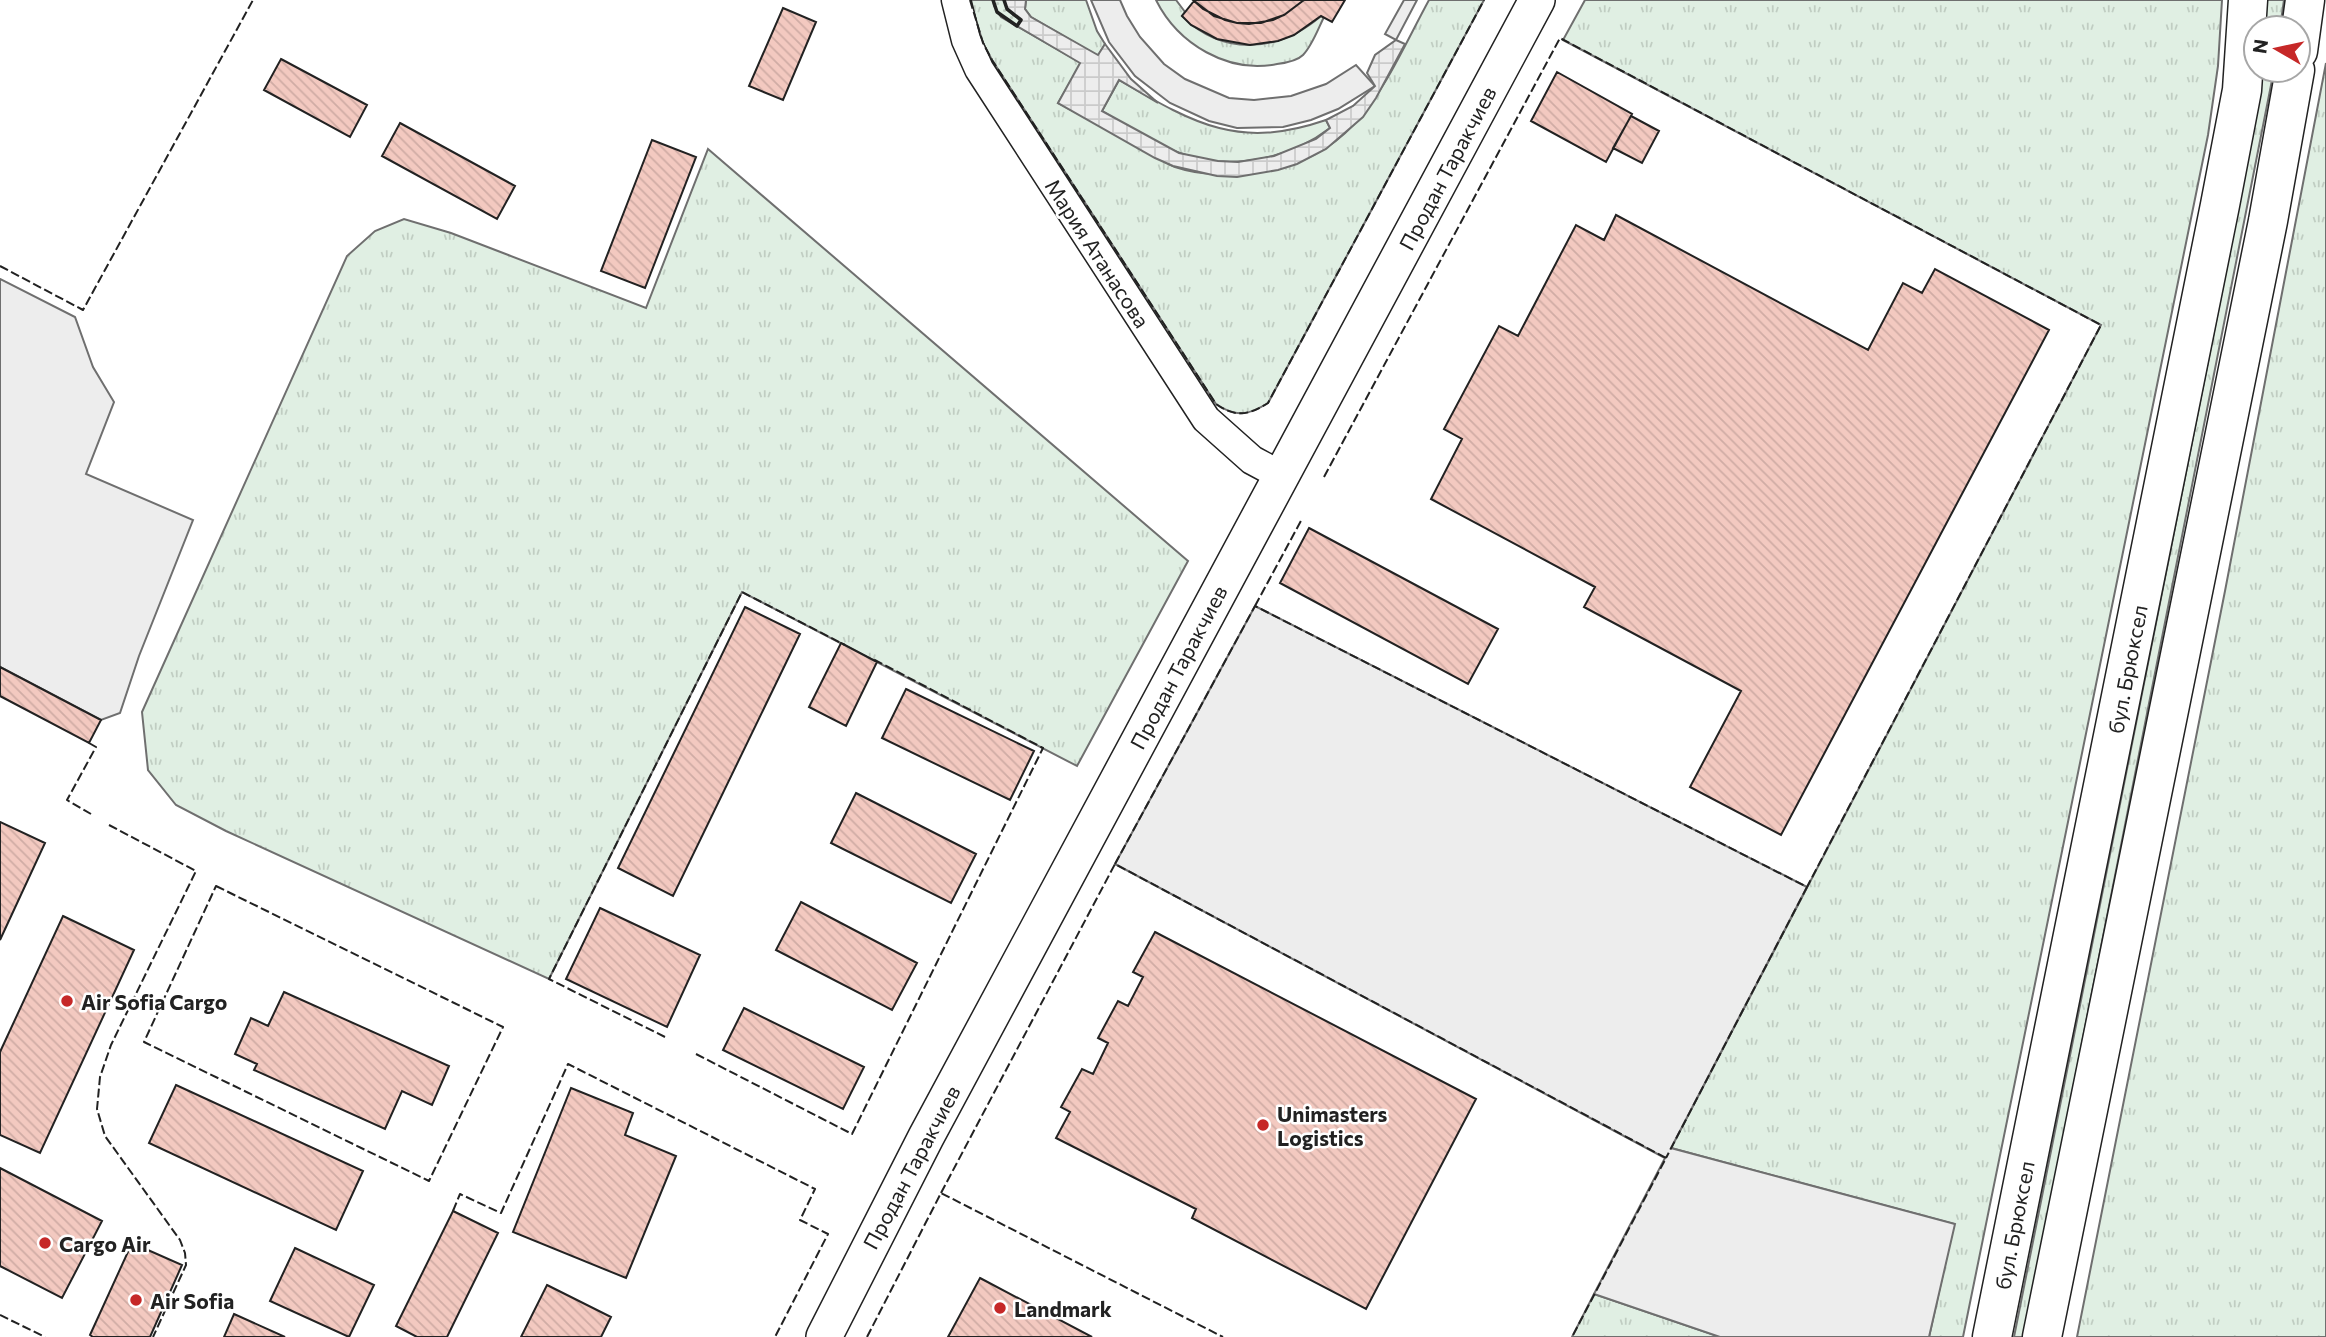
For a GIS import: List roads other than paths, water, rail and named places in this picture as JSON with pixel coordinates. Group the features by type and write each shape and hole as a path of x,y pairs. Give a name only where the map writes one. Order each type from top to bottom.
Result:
{"main road":[{"name":"бул. Брюксел","path":"1992,1337 2220,205 2242,90 2248,0"},
{"path":"2042,1337 2268,221 2292,84"}],"street":[{"name":"Мария Атанасова","path":"956,0 966,40 979,69 1206,419 1252,460 1280,475"},
{"name":"Продан Таракчиев","path":"824,1337 926,1137 1537,0"}],"place":[{"name":"Air Sofia Cargo","path":"67,1001"},
{"name":"Unimasters Logistics","path":"1263,1125"},
{"name":"Cargo Air","path":"45,1243"},
{"name":"Air Sofia","path":"136,1300"},
{"name":"Landmark","path":"1000,1308"}]}
